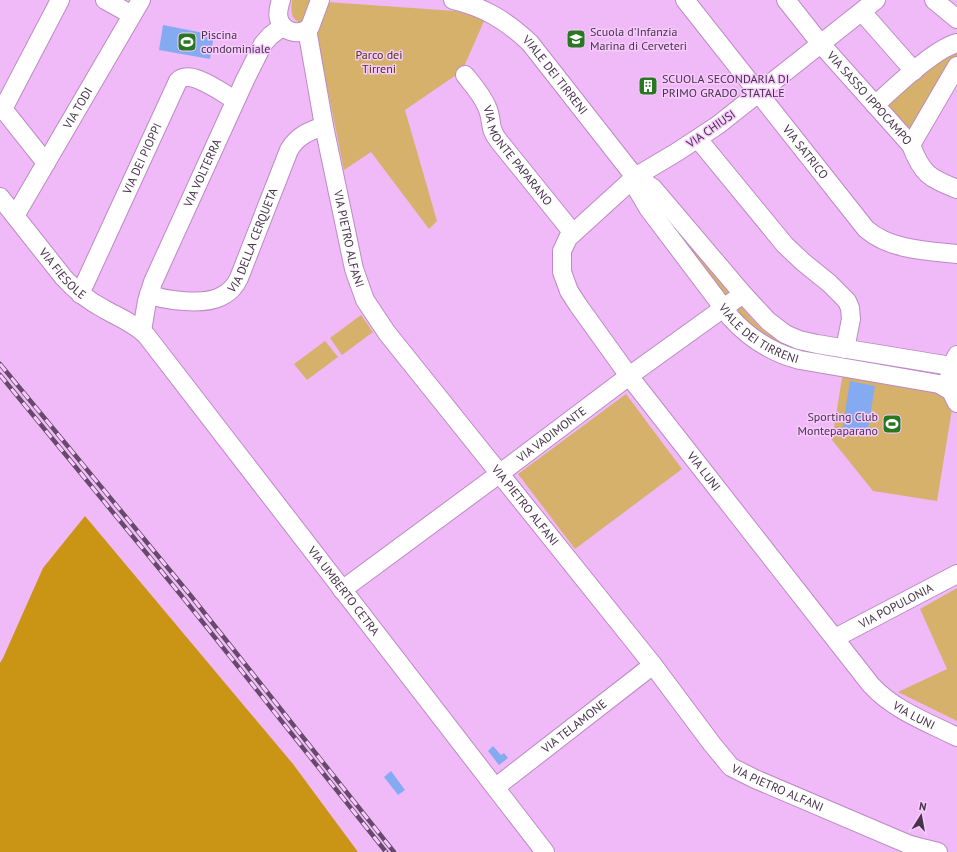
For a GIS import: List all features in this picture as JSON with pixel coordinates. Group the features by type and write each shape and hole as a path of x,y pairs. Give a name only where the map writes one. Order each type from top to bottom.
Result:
{"street":[{"path":"46,163 2,107 60,0"},
{"path":"105,0 136,7"},
{"path":"281,0 278,10 278,18 287,30 297,33 307,30 312,23 320,0"},
{"name":"VIALE DEI TIRRENI","path":"453,0 480,9 502,19 530,43 635,177 653,188 743,294 768,321 785,334 809,342 845,349 954,360"},
{"name":"VIA SATRICO","path":"685,0 861,224 871,234 898,246 957,254"},
{"name":"VIA SASSO IPPOCAMPO","path":"786,0 820,43 910,145 918,163 925,172 936,180 957,189"},
{"name":"VIA CHIUSI","path":"635,177 698,139 759,94 820,43 876,0"},
{"path":"934,0 957,19"},
{"name":"VIA TODI","path":"15,216 136,7"},
{"path":"862,12 914,71"},
{"name":"VIA VOLTERRA","path":"142,331 149,294 153,282 235,100 263,44 270,36 283,26"},
{"name":"VIA PIETRO ALFANI","path":"307,30 324,126 354,270 365,300 387,333 653,666 731,767 913,849 938,852"},
{"path":"875,105 914,71 946,48 957,43"},
{"path":"910,145 957,66"},
{"name":"VIA MONTE PAPARANO","path":"465,75 485,102 489,114 491,130 573,233"},
{"name":"VIA DEI PIOPPI","path":"80,294 178,81 184,77 196,78 235,100"},
{"name":"VIA DELLA CERQUETA","path":"149,294 168,300 200,301 215,299 229,292 239,278 289,150 296,140 304,134 324,126"},
{"path":"698,139 791,251 829,283 847,301 850,308 851,319 845,349"},
{"name":"VIALE DEI TIRRENI","path":"635,177 638,191 644,202 724,309 737,325 750,337 787,357 808,362 940,384 955,400"},
{"name":"VIA LUNI","path":"635,177 568,238 562,251 562,272 566,284 578,305 629,376 871,685 881,695 907,712 957,737"},
{"name":"VIA FIESOLE","path":"0,196 64,278 80,294 97,306 129,322 142,331"},
{"name":"VIA VADIMONTE","path":"342,590 629,376 743,294"},
{"name":"VIA UMBERTO CETRA","path":"142,331 150,339 545,852"},
{"path":"954,360 948,378 955,400"},
{"name":"VIA POPULONIA","path":"835,638 957,574"},
{"name":"VIA TELAMONE","path":"496,787 653,666"}],"green space":[{"path":"292,0 314,0 305,22 300,23 294,19 291,10"},
{"name":"Parco dei Tirreni","path":"327,2 455,11 485,19 462,71 405,110 437,221 429,229 371,152 344,170 319,47 317,25"},
{"path":"954,46 957,49 957,59 909,131 884,104"},
{"path":"642,189 751,318 766,332 784,343 797,348 838,358 880,363 882,366 805,355 769,340 748,323 720,290"},
{"path":"361,315 373,332 342,355 330,338"},
{"path":"325,341 338,357 307,380 294,364"},
{"name":"Sporting Club Montepaparano","path":"843,372 939,388 952,409 937,501 873,491 832,440"},
{"path":"626,394 682,469 575,549 518,474"},
{"path":"957,588 957,721 898,692 947,669 920,609"}],"shaded area":[{"path":"85,516 293,764 358,852 0,852 0,663 43,568"}],"water":[{"name":"Piscina condominiale","path":"163,25 214,35 210,59 159,50"},
{"path":"850,381 875,386 867,435 842,431"},
{"path":"493,746 501,755 504,753 508,758 499,765 488,751"},
{"path":"391,771 405,790 398,795 384,777"}],"railway":[{"path":"0,364 191,596 394,852"},
{"path":"0,375 185,600 386,852"}],"place":[{"name":"Scuola d'Infanzia Marina di Cerveteri","path":"576,39"},
{"name":"Piscina condominiale","path":"187,42"},
{"name":"SCUOLA SECONDARIA DI PRIMO GRADO STATALE","path":"648,86"},
{"name":"Sporting Club Montepaparano","path":"892,424"}]}
